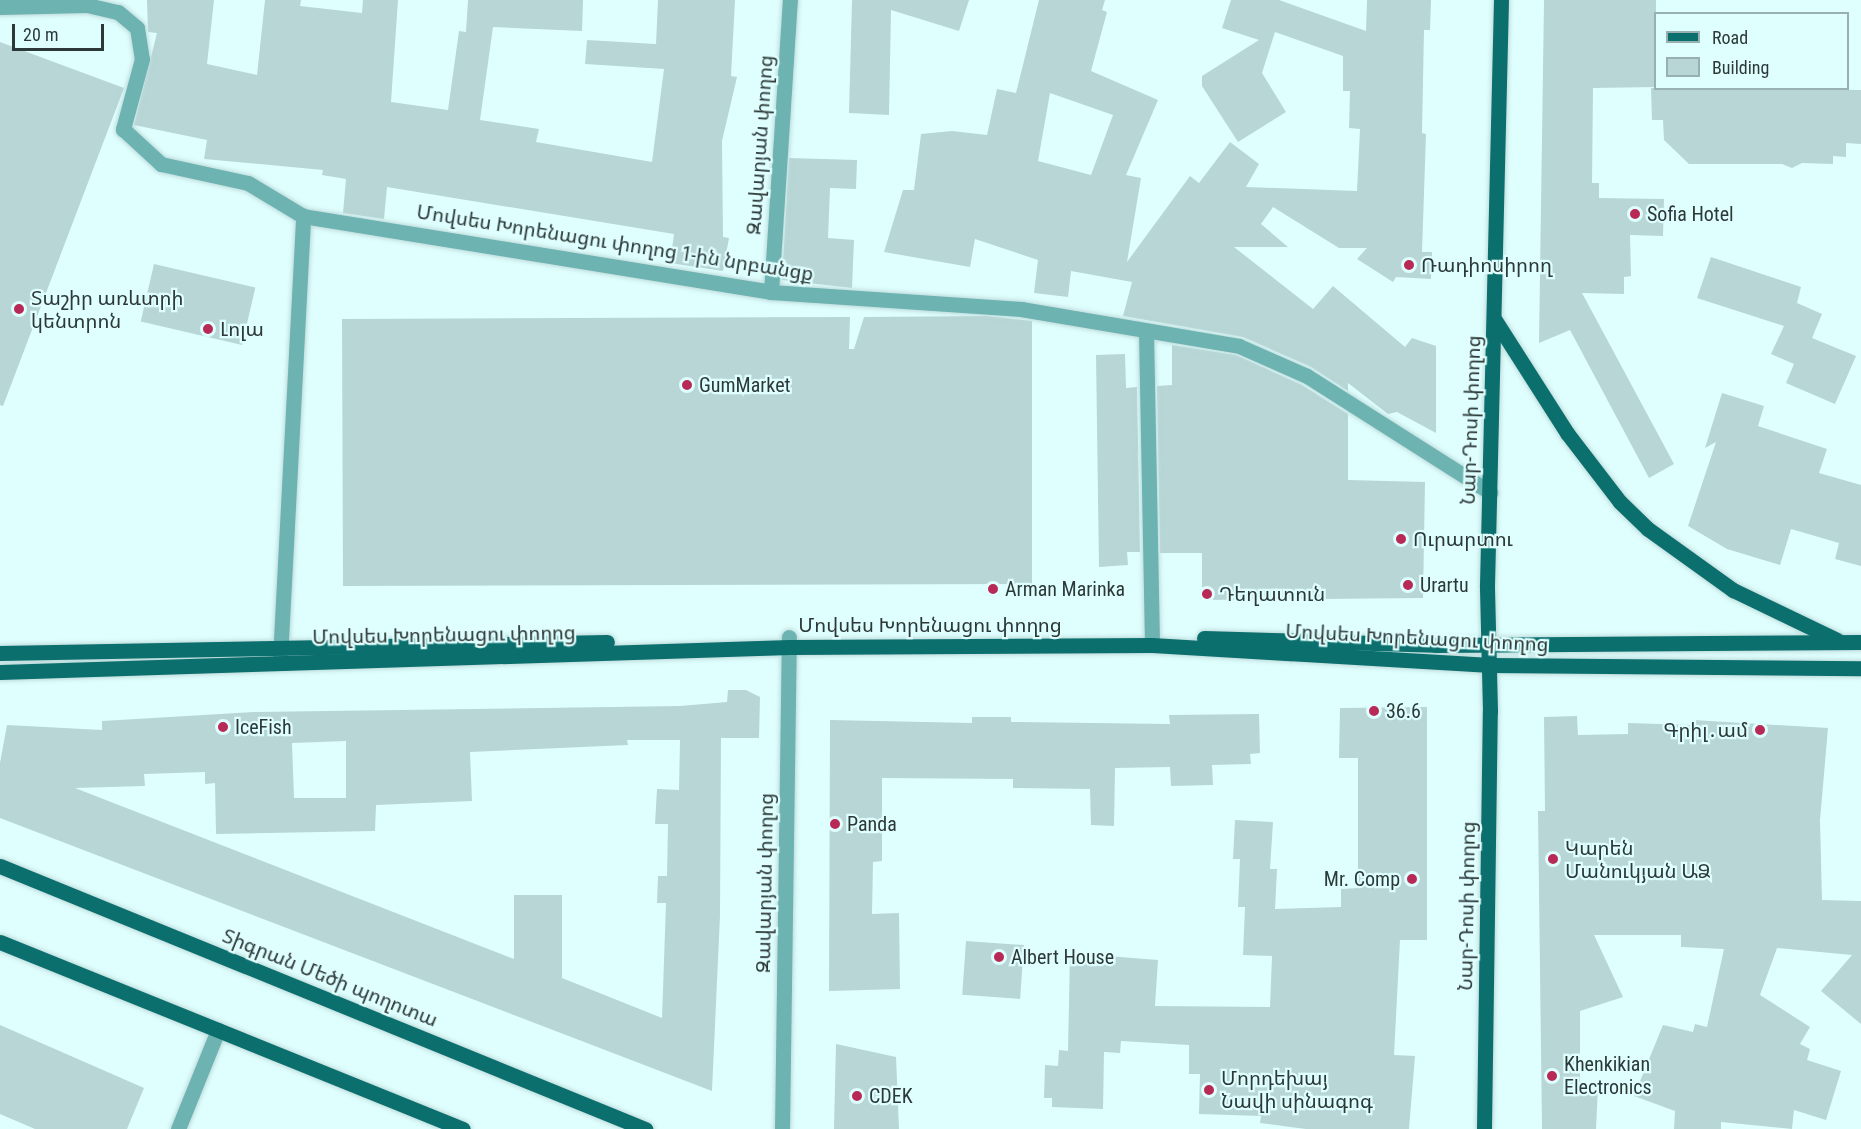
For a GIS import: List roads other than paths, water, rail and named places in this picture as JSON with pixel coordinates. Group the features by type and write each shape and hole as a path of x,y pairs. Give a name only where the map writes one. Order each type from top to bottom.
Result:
{"main road":[{"name":"Նար-Դոսի փողոց","path":"1484,1129 1490,492 1501,0"},
{"path":"1495,320 1567,433 1620,502 1648,529 1733,590 1840,642"},
{"name":"Մովսես Խորենացու փողոց","path":"0,653 280,653 790,642 1152,640 1490,645 1861,642"},
{"name":"Մովսես Խորենացու փողոց","path":"1152,640 1490,665 1861,668"},
{"name":"Մովսես Խորենացու փողոց","path":"0,672 280,653"},
{"name":"Տիգրան Մեծի պողոտա","path":"0,866 645,1129"},
{"path":"0,942 463,1129"}],"street":[{"name":"Զավարյան փողոց","path":"771,292 790,0"},
{"path":"0,7 87,5 118,12 137,28 142,59 123,129 161,164 248,183 303,216 280,653"},
{"name":"Մովսես Խորենացու փողոց 1-ին նրբանցք","path":"303,216 771,292 1022,309 1260,352 1350,401 1490,492"},
{"path":"1146,331 1152,640"},
{"name":"Զավարյան փողոց","path":"782,1129 790,642"},
{"path":"178,1129 219,1030"}],"place":[{"name":"Sofia Hotel","path":"1635,214"},
{"name":"Ռադիոսիրող","path":"1409,265"},
{"name":"Տաշիր առևտրի կենտրոն","path":"19,309"},
{"name":"Լոլա","path":"208,329"},
{"name":"GumMarket","path":"687,385"},
{"name":"Ուրարտու","path":"1401,539"},
{"name":"Urartu","path":"1408,585"},
{"name":"Arman Marinka","path":"993,589"},
{"name":"Դեղատուն","path":"1207,594"},
{"name":"36.6","path":"1374,711"},
{"name":"IceFish","path":"223,727"},
{"name":"Գրիլ․ամ","path":"1760,730"},
{"name":"Panda","path":"835,824"},
{"name":"Կարեն Մանուկյան ԱՁ","path":"1553,859"},
{"name":"Mr. Comp","path":"1412,879"},
{"name":"Albert House","path":"999,957"},
{"name":"Khenkikian Electronics","path":"1552,1076"},
{"name":"Մորդեխայ Նավի սինագոգ","path":"1209,1090"},
{"name":"CDEK","path":"857,1096"}]}
